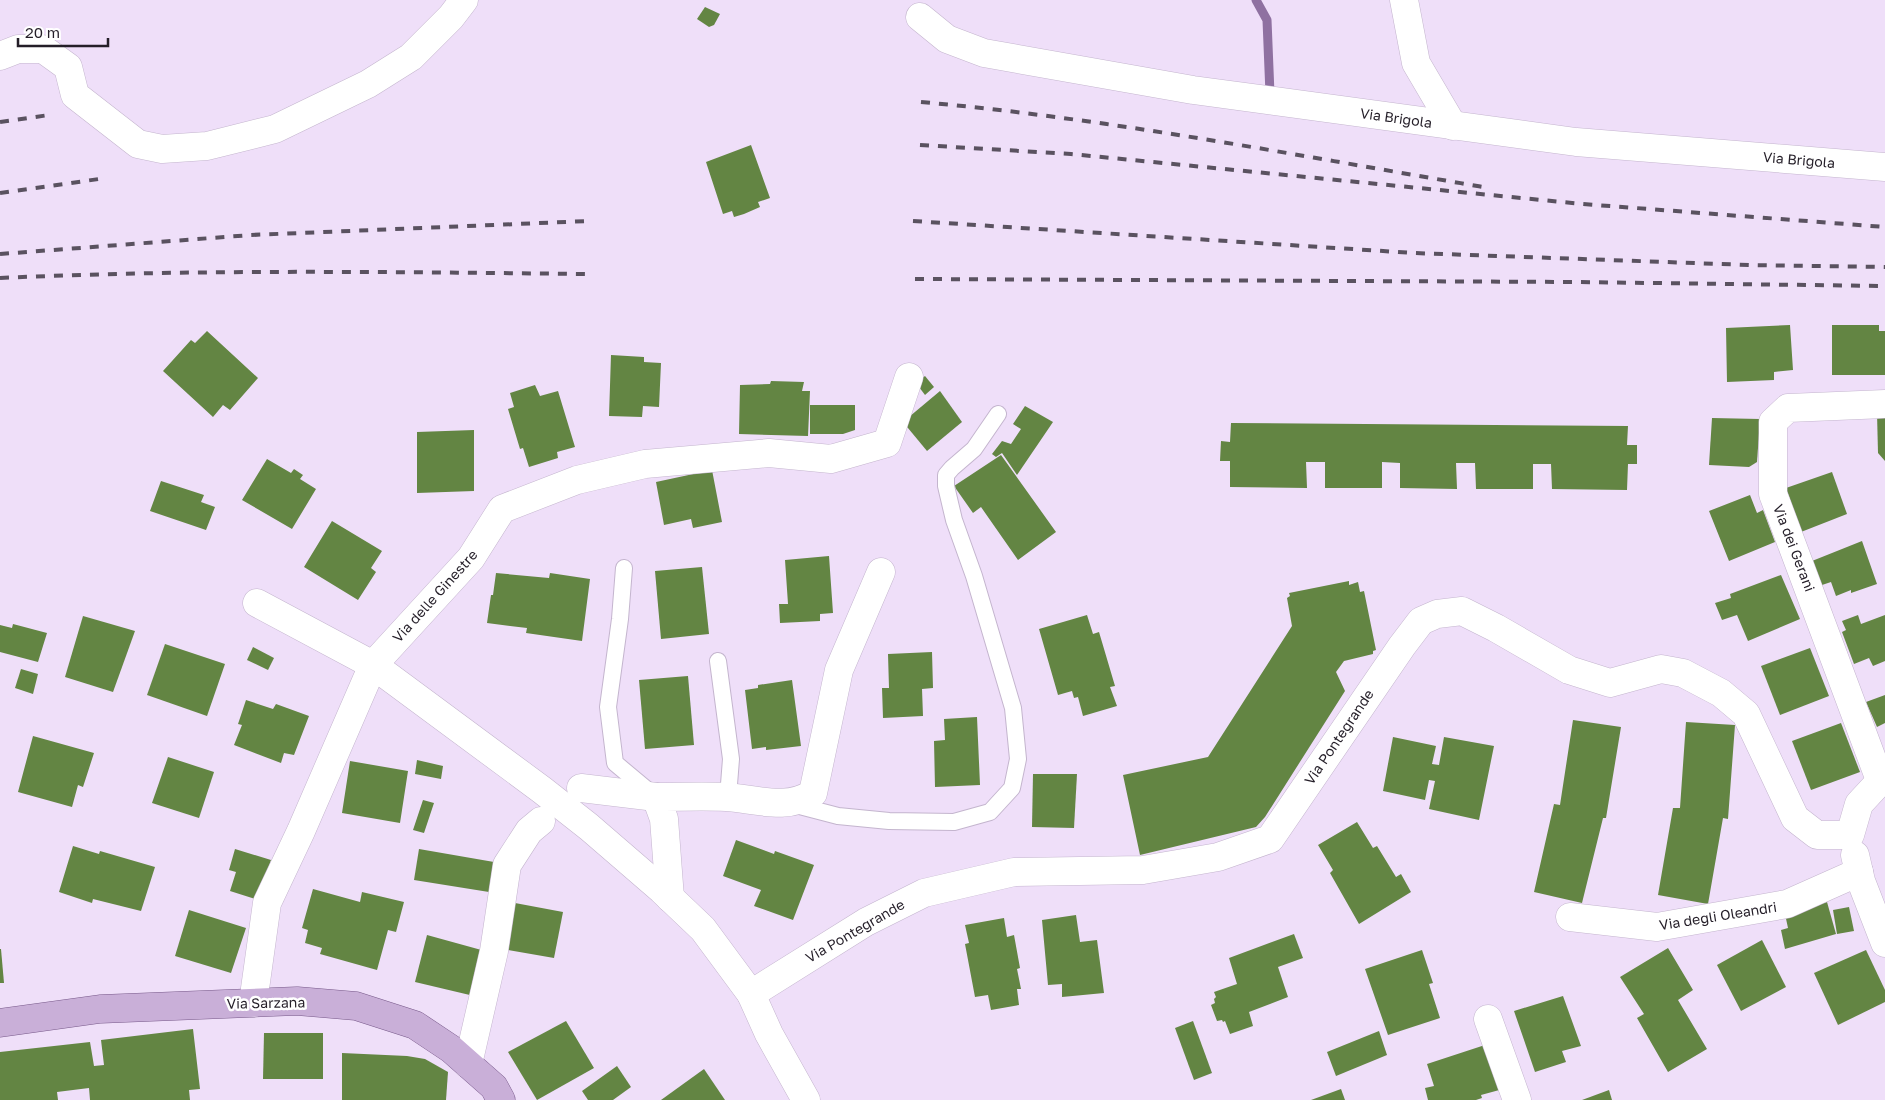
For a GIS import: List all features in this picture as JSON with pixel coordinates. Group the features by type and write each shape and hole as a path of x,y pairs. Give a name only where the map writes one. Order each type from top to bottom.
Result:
{"main road":[{"name":"Via Sarzana","path":"0,1023 100,1009 297,1001 356,1006 416,1025 451,1049 494,1087 501,1100"}],"street":[{"path":"0,56 18,49 43,49 68,66 75,95 138,144 162,150 207,146 275,129 368,84 411,57 451,17 464,0"},
{"path":"1404,0 1416,63 1453,126"},
{"name":"Via Brigola","path":"920,17 947,39 984,52 1193,90 1576,142 1885,167"},
{"name":"Via delle Ginestre","path":"253,1003 267,903 301,831 373,664 471,558 502,509 577,480 645,464 769,453 831,459 886,443 909,377"},
{"name":"Via dei Gerani","path":"1883,778 1773,494 1773,422 1788,408 1885,404"},
{"path":"581,788 656,797 728,797 765,802 806,799 814,793 839,670 881,572"},
{"path":"257,602 373,664 589,827 670,898 703,930 751,994 769,1034 806,1100"},
{"name":"Via Pontegrande","path":"751,994 866,922 924,893 1014,872 1143,870 1218,857 1270,839 1421,620 1438,614 1462,611 1496,628 1569,670 1610,683 1661,669 1682,673 1721,693 1746,714 1795,818 1817,834 1850,835"},
{"path":"1883,778 1859,804 1850,835 1859,872 1885,943"},
{"path":"656,797 664,818 670,898"},
{"path":"468,1064 494,951 507,865 529,831 541,821"},
{"name":"Via degli Oleandri","path":"1570,917 1657,927 1787,904 1859,872"},
{"path":"1488,1019 1517,1100"}],"lane":[{"path":"785,802 838,816 889,822 954,822 990,812 1012,788 1018,759 1013,708 974,576 954,520 946,486 946,476 952,468 974,450 998,414"},
{"path":"624,568 620,619 608,707 615,763 656,797"},
{"path":"718,661 731,759 728,797"}],"building":[{"path":"705,7 720,14 714,25 709,27 697,19"},
{"path":"751,145 770,198 758,202 760,207 744,214 734,217 732,211 723,214 706,162"},
{"path":"1790,325 1793,370 1774,372 1774,380 1727,382 1726,328"},
{"path":"1832,325 1879,325 1879,331 1885,331 1885,375 1832,375"},
{"path":"207,331 258,378 230,410 223,405 213,417 163,371 191,340 195,343"},
{"path":"611,355 644,357 644,362 661,363 659,407 643,406 642,417 609,416"},
{"path":"925,376 934,387 925,395 916,383"},
{"path":"771,381 804,382 802,391 810,391 808,436 739,434 740,385 770,384"},
{"path":"535,385 540,396 558,391 575,447 557,452 558,458 529,467 523,448 520,449 508,409 514,407 510,393"},
{"path":"940,391 962,422 927,451 903,422"},
{"path":"810,405 855,405 855,430 843,434 810,434"},
{"path":"1025,406 1053,422 1017,475 1002,453 996,457 992,454 1002,441 1011,444 1021,429 1013,424"},
{"path":"1877,413 1885,413 1885,461 1878,453"},
{"path":"1712,418 1760,419 1757,462 1749,467 1709,465"},
{"path":"1231,423 1628,426 1627,445 1637,445 1637,464 1628,464 1627,490 1552,489 1551,464 1533,464 1533,489 1476,489 1475,463 1456,463 1457,489 1400,488 1400,463 1382,462 1382,488 1325,488 1325,462 1306,462 1307,488 1230,487 1230,461 1220,461 1221,441 1230,442"},
{"path":"474,430 474,491 417,493 417,432"},
{"path":"1001,455 1056,532 1018,560 981,507 973,513 954,486"},
{"path":"267,459 291,473 294,469 303,475 300,479 316,489 292,529 242,500"},
{"path":"712,470 722,522 693,528 691,519 664,525 656,482"},
{"path":"1832,472 1847,514 1801,532 1786,488"},
{"path":"161,481 204,495 201,502 215,507 206,530 150,511"},
{"path":"1750,495 1757,513 1763,510 1775,542 1729,561 1709,511"},
{"path":"332,521 382,551 371,568 376,572 358,600 304,567"},
{"path":"1862,541 1877,584 1851,593 1851,590 1836,596 1831,582 1822,585 1812,561"},
{"path":"829,556 833,613 820,614 820,621 780,623 779,604 788,604 785,560"},
{"path":"702,567 709,634 661,639 655,571"},
{"path":"496,573 549,578 550,573 590,579 582,641 526,633 527,628 487,623"},
{"path":"1781,575 1800,619 1748,641 1737,615 1722,620 1715,603 1731,598 1730,594"},
{"path":"1349,581 1349,585 1358,582 1360,592 1364,591 1376,650 1373,651 1373,654 1344,661 1336,672 1345,691 1265,817 1256,827 1140,855 1123,775 1208,757 1292,626 1287,598 1290,596 1289,593"},
{"path":"1087,615 1093,634 1099,632 1115,686 1110,687 1117,706 1083,716 1078,697 1074,698 1072,691 1058,695 1039,629"},
{"path":"1858,615 1861,624 1885,615 1885,661 1873,666 1869,658 1854,664 1842,632 1846,630 1842,621"},
{"path":"83,616 135,631 113,692 65,677"},
{"path":"13,624 47,633 38,662 0,652 0,625 12,628"},
{"path":"165,644 225,664 207,716 147,695"},
{"path":"253,647 274,658 268,670 247,660"},
{"path":"1810,648 1829,696 1780,715 1761,666"},
{"path":"932,652 933,688 922,689 923,716 883,718 882,688 889,688 888,654"},
{"path":"21,669 38,674 33,694 15,688"},
{"path":"688,676 694,745 645,749 639,680"},
{"path":"792,680 801,746 766,750 766,747 752,749 745,690 758,688 758,685"},
{"path":"1885,695 1885,723 1877,727 1866,702"},
{"path":"246,700 273,709 276,704 309,716 294,755 284,753 281,763 234,745 242,725 238,724"},
{"path":"977,717 980,785 935,787 934,741 945,740 944,719"},
{"path":"1573,720 1621,727 1606,818 1603,818 1582,903 1534,892 1554,804 1560,805"},
{"path":"1686,722 1735,725 1728,819 1723,818 1708,904 1658,895 1673,808 1680,808"},
{"path":"1841,723 1860,772 1811,790 1792,741"},
{"path":"33,736 94,753 83,787 78,785 72,807 18,792"},
{"path":"1393,737 1436,746 1432,764 1439,765 1444,737 1494,746 1479,820 1429,809 1435,781 1429,780 1425,800 1383,791"},
{"path":"168,757 214,772 199,818 152,803"},
{"path":"417,760 443,766 441,779 415,774"},
{"path":"350,761 408,771 400,823 342,813"},
{"path":"1033,774 1077,774 1074,828 1032,827"},
{"path":"423,800 434,803 424,833 413,830"},
{"path":"1357,822 1373,848 1377,846 1396,877 1401,874 1411,892 1359,924 1330,873 1333,870 1318,845"},
{"path":"736,840 774,854 775,851 814,865 793,920 754,906 761,890 723,876"},
{"path":"73,846 99,854 100,851 155,867 141,911 93,899 92,903 59,892"},
{"path":"235,849 271,860 258,900 230,891 236,872 229,870"},
{"path":"419,849 494,862 489,892 414,880"},
{"path":"313,889 360,902 362,892 404,902 396,932 388,930 377,970 320,954 322,948 305,943 308,930 302,928"},
{"path":"1827,902 1836,934 1785,949 1781,930 1788,928 1785,914"},
{"path":"515,903 563,912 554,958 508,950"},
{"path":"1849,907 1854,931 1837,934 1833,910"},
{"path":"189,910 246,928 231,973 175,956"},
{"path":"1076,915 1080,942 1097,940 1104,993 1062,997 1062,984 1048,985 1042,920"},
{"path":"1004,918 1007,937 1014,935 1020,968 1017,969 1021,989 1017,989 1019,1005 991,1010 988,995 975,997 965,944 969,943 965,925"},
{"path":"1294,934 1303,958 1278,967 1288,997 1249,1012 1253,1026 1230,1034 1225,1021 1217,1021 1211,1005 1215,1003 1214,999 1216,997 1214,992 1237,984 1229,958"},
{"path":"427,935 485,951 474,996 415,982"},
{"path":"1762,940 1786,987 1741,1011 1717,965"},
{"path":"1668,948 1693,990 1678,1000 1707,1049 1668,1072 1637,1018 1644,1014 1620,977"},
{"path":"1,949 4,983 0,983"},
{"path":"1422,950 1433,983 1429,984 1440,1018 1388,1035 1365,969"},
{"path":"1866,950 1885,990 1885,1002 1838,1025 1814,973"},
{"path":"1563,996 1581,1046 1562,1051 1566,1062 1535,1072 1514,1011"},
{"path":"566,1021 594,1068 537,1100 508,1052"},
{"path":"1193,1021 1212,1073 1194,1080 1175,1028"},
{"path":"193,1029 200,1089 189,1090 190,1100 90,1100 89,1088 57,1092 58,1100 0,1100 0,1052 90,1042 94,1066 104,1065 101,1040"},
{"path":"1379,1031 1387,1055 1336,1076 1327,1052"},
{"path":"264,1033 323,1033 323,1079 263,1079"},
{"path":"1488,1044 1503,1089 1481,1095 1482,1098 1476,1100 1428,1100 1425,1088 1434,1086 1427,1064"},
{"path":"342,1053 407,1056 425,1059 448,1072 446,1100 342,1100"},
{"path":"617,1066 631,1087 613,1100 588,1100 582,1091"},
{"path":"704,1069 725,1100 661,1100"},
{"path":"1341,1089 1345,1100 1311,1100"},
{"path":"1609,1090 1612,1100 1582,1100"}],"waterway":[{"path":"1256,0 1267,20 1270,94"}],"railway":[{"path":"921,102 992,109 1135,128 1489,188"},
{"path":"0,122 49,115"},
{"path":"920,145 1071,154 1583,204 1885,227"},
{"path":"0,193 106,178"},
{"path":"0,254 251,235 590,221"},
{"path":"913,221 1414,253 1749,265 1885,267"},
{"path":"0,278 220,272 588,274"},
{"path":"915,279 1575,282 1885,286"}]}
